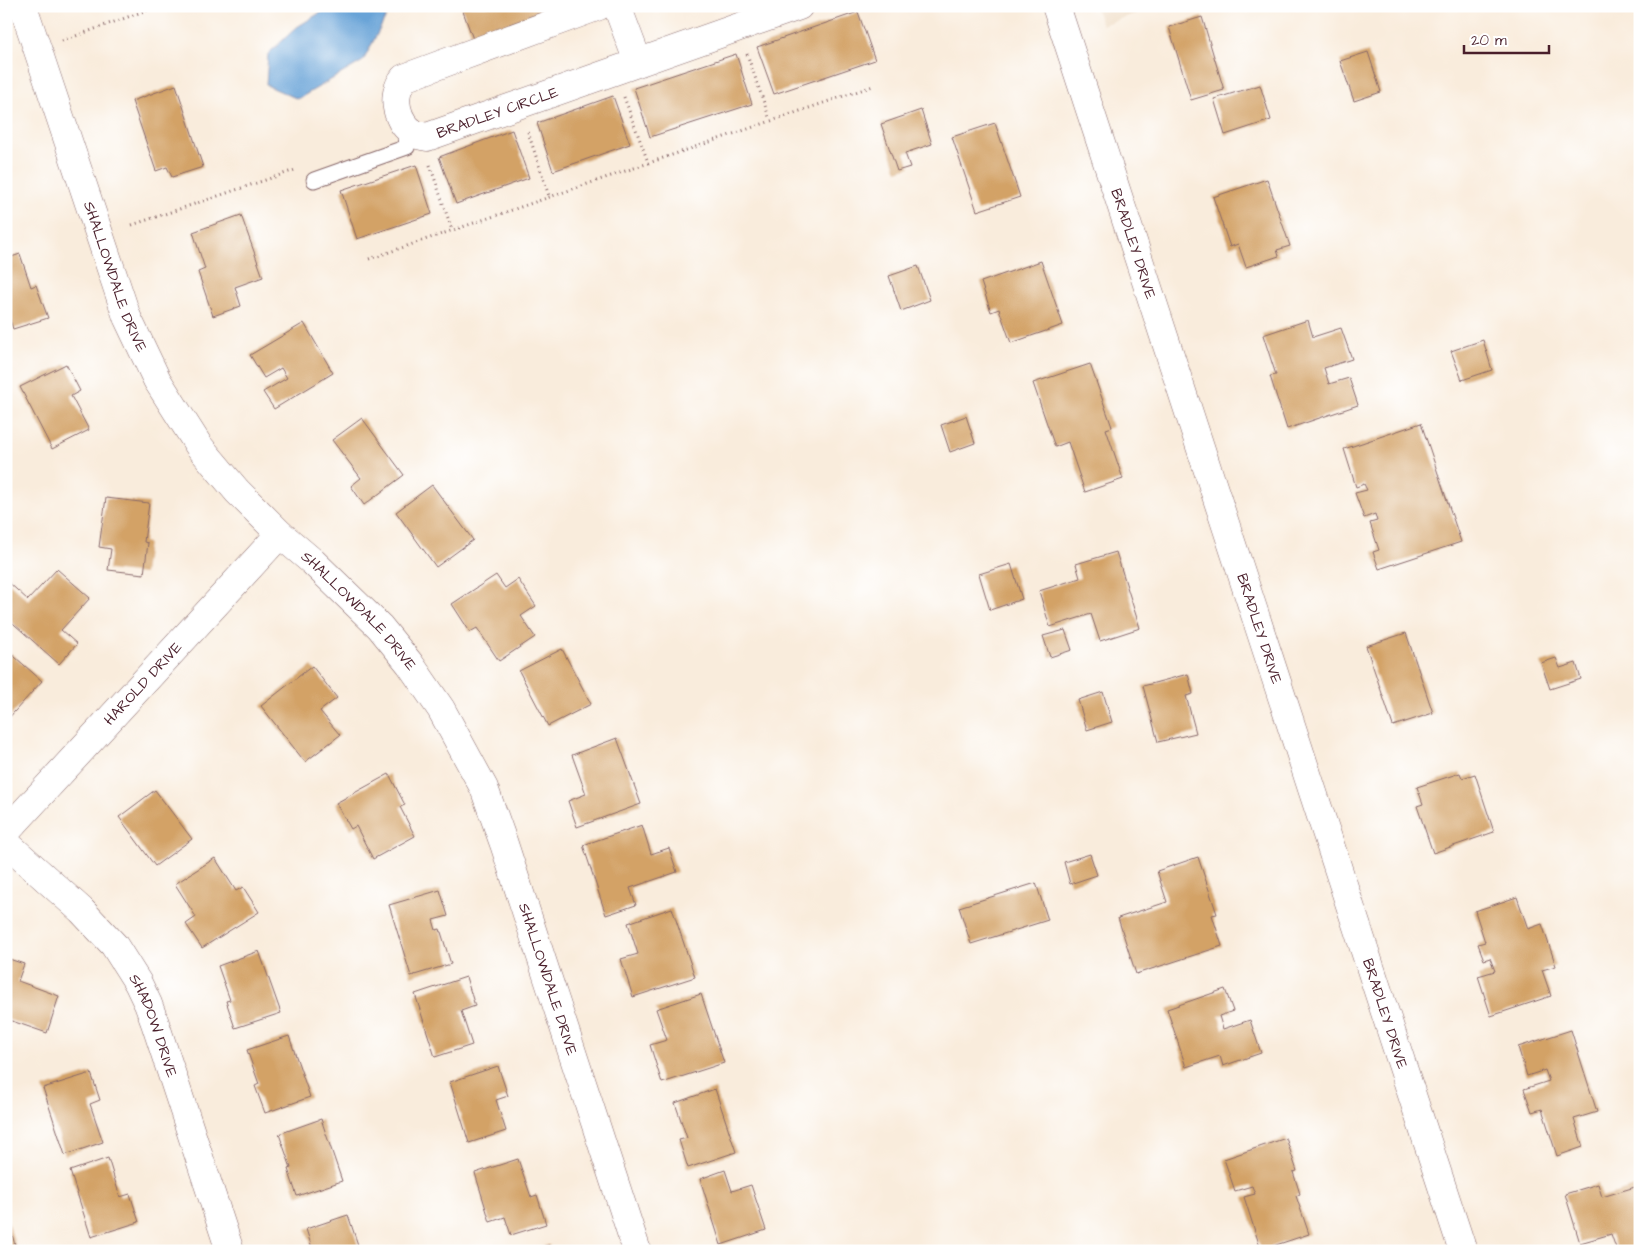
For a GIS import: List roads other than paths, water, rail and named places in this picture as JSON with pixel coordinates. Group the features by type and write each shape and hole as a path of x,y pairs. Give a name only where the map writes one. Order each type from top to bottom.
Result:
{"street":[{"name":"SHALLOWDALE DRIVE","path":"23,6 114,279 137,340 157,380 199,446 237,491 280,534 313,562 380,627 410,664 441,709 484,788 637,1251"},
{"path":"413,130 397,107 395,94 404,78 599,6"},
{"path":"617,6 626,67"},
{"name":"BRADLEY CIRCLE","path":"413,130 427,137 799,6"},
{"name":"BRADLEY DRIVE","path":"1056,6 1116,184 1464,1251"},
{"name":"HAROLD DRIVE","path":"6,832 280,534"},
{"name":"SHADOW DRIVE","path":"6,844 99,928 114,945 138,983 155,1023 230,1251"}],"lane":[{"path":"314,180 407,147 413,130"}],"water":[{"path":"331,6 383,6 387,15 363,61 298,99 266,85 268,54 297,27"}]}
